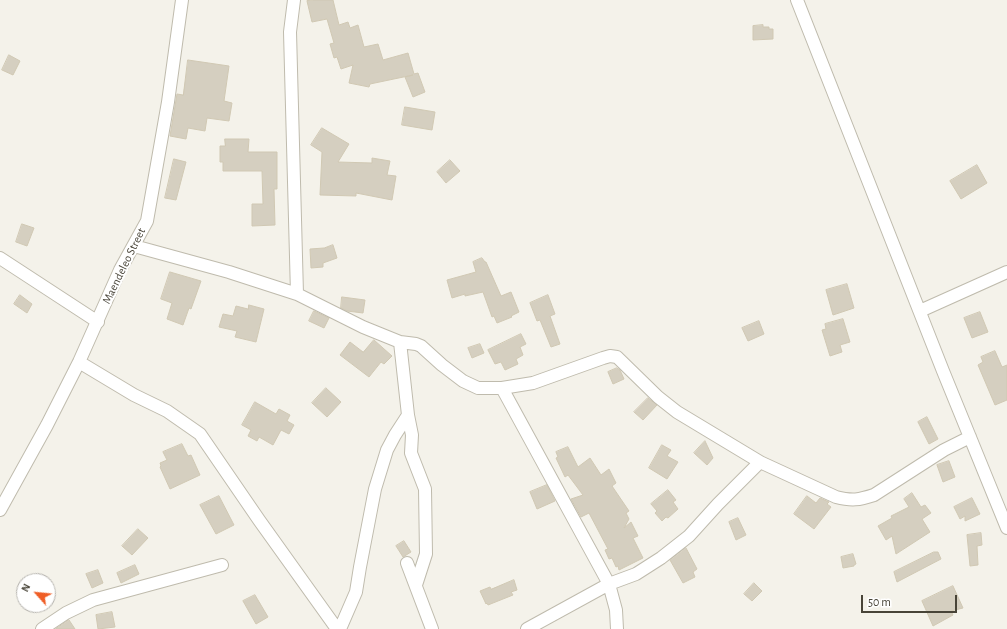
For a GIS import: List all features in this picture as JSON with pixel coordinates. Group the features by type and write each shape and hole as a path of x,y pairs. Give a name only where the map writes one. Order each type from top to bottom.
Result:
{"street":[{"name":"Maendeleo Street","path":"0,510 3,496 47,425 98,322 120,270 147,221 168,102 182,0"},
{"path":"294,0 290,32 297,294"},
{"path":"797,0 1007,528"},
{"path":"134,246 229,272 297,294 363,327 400,342 421,346 463,381 478,388 502,388 533,383 603,358 610,356 617,357 677,412 760,462 836,497 849,500 862,499 874,495 944,450 970,438"},
{"path":"0,258 98,322"},
{"path":"920,311 1007,272"},
{"path":"400,342 408,415 412,435 411,453 425,489 426,554 416,585"},
{"path":"79,362 134,395 168,410 200,434 339,629 356,592 375,489 387,450 408,415"},
{"path":"502,388 608,584 616,610 617,629"},
{"path":"528,629 608,584 636,574 661,558 689,536 718,504 760,462"},
{"path":"407,563 432,629"},
{"path":"42,629 66,613 93,600 222,565"}],"building":[{"path":"333,0 339,25 348,22 350,28 358,25 364,47 378,44 383,60 408,53 414,74 418,73 425,92 413,97 405,77 413,75 370,84 369,87 349,83 353,65 341,69 337,57 334,58 330,44 334,43 327,19 312,22 307,1"},
{"path":"763,25 763,27 773,29 773,39 753,40 753,26"},
{"path":"9,55 20,61 13,75 2,70"},
{"path":"188,60 229,66 224,101 232,103 229,121 207,118 205,131 188,128 186,139 170,136 177,94 183,95"},
{"path":"405,107 435,112 432,130 402,125"},
{"path":"322,128 349,144 338,162 372,163 372,158 390,161 387,175 396,176 392,200 356,193 356,196 320,195 322,152 311,145"},
{"path":"225,139 249,139 248,152 277,152 277,189 274,189 275,225 252,226 252,204 263,204 262,171 223,171 223,162 220,162 220,146 225,146"},
{"path":"174,159 186,162 176,200 165,198"},
{"path":"450,160 460,171 446,183 437,172"},
{"path":"977,165 987,183 961,199 950,181"},
{"path":"22,224 34,228 27,246 16,242"},
{"path":"333,245 337,258 323,263 323,267 311,268 310,249 324,248"},
{"path":"482,258 486,262 501,296 511,292 519,312 511,316 512,317 497,323 494,316 492,317 483,292 465,296 465,294 452,298 447,280 476,272 473,262"},
{"path":"170,272 201,281 191,309 189,308 183,325 167,319 172,303 161,299"},
{"path":"847,284 854,308 833,315 826,290"},
{"path":"20,295 32,304 27,313 14,304"},
{"path":"548,295 555,314 550,316 560,344 551,347 540,320 537,321 530,303"},
{"path":"342,297 365,300 363,313 347,311 341,308"},
{"path":"249,305 264,309 256,342 235,337 237,331 219,327 223,314 233,316 236,306 248,309"},
{"path":"314,311 329,318 324,328 309,321"},
{"path":"980,312 988,332 972,338 964,318"},
{"path":"843,319 850,342 840,345 842,352 830,356 822,330 826,329 825,324"},
{"path":"759,321 764,334 748,341 742,328"},
{"path":"521,334 526,344 520,347 523,355 516,359 518,364 505,370 501,362 495,364 488,350"},
{"path":"374,340 392,356 384,364 381,362 369,377 340,355 350,342 363,352"},
{"path":"480,344 484,353 472,358 468,348"},
{"path":"995,351 1002,367 1007,365 1007,400 995,405 978,365 983,362 981,357"},
{"path":"617,368 620,370 624,379 613,384 608,372"},
{"path":"326,388 341,402 327,417 312,403"},
{"path":"648,398 657,405 643,420 634,412"},
{"path":"255,402 276,414 279,409 290,415 287,421 294,425 289,434 281,430 273,445 259,437 257,441 248,436 251,430 242,425"},
{"path":"927,417 938,439 929,444 918,422"},
{"path":"705,441 713,458 707,465 694,453"},
{"path":"182,444 188,456 191,455 200,475 170,489 160,467 160,463 167,460 163,452"},
{"path":"662,445 671,450 667,456 678,462 667,479 649,468"},
{"path":"568,447 578,467 590,458 601,475 609,469 616,483 612,486 629,511 626,513 629,519 624,528 631,522 638,536 633,538 643,558 619,570 612,558 609,559 605,550 608,549 589,513 581,517 571,499 583,495 568,475 565,477 556,458 558,457 556,452"},
{"path":"949,461 955,477 943,482 937,465"},
{"path":"547,485 555,501 537,509 530,492"},
{"path":"668,490 676,500 673,502 678,509 662,521 655,513 657,511 651,504"},
{"path":"912,493 921,507 925,505 931,513 922,519 930,532 896,554 892,536 886,540 878,526 892,518 891,516 909,507 904,499"},
{"path":"219,496 234,525 216,534 200,505"},
{"path":"807,496 816,503 820,498 829,502 827,504 831,507 814,529 794,514"},
{"path":"972,498 980,514 965,521 965,516 960,519 954,507"},
{"path":"738,518 746,535 736,540 729,522"},
{"path":"138,529 148,538 132,555 122,546"},
{"path":"981,533 982,545 977,546 978,565 970,566 967,535"},
{"path":"404,541 411,552 403,557 396,546"},
{"path":"686,548 697,569 693,572 695,577 683,583 670,560"},
{"path":"934,552 938,552 941,559 897,582 894,572"},
{"path":"853,554 856,564 854,566 843,568 841,557"},
{"path":"135,565 139,574 121,583 117,573"},
{"path":"98,570 103,583 92,588 86,574"},
{"path":"514,580 517,590 511,592 513,595 488,605 487,603 486,604 480,591 490,587 491,589"},
{"path":"754,583 762,591 752,601 744,594"},
{"path":"953,586 963,608 951,611 953,615 933,626 922,601"},
{"path":"255,595 268,617 256,624 243,601"},
{"path":"112,612 115,627 98,629 96,615"},
{"path":"69,620 75,629 56,629"}]}
